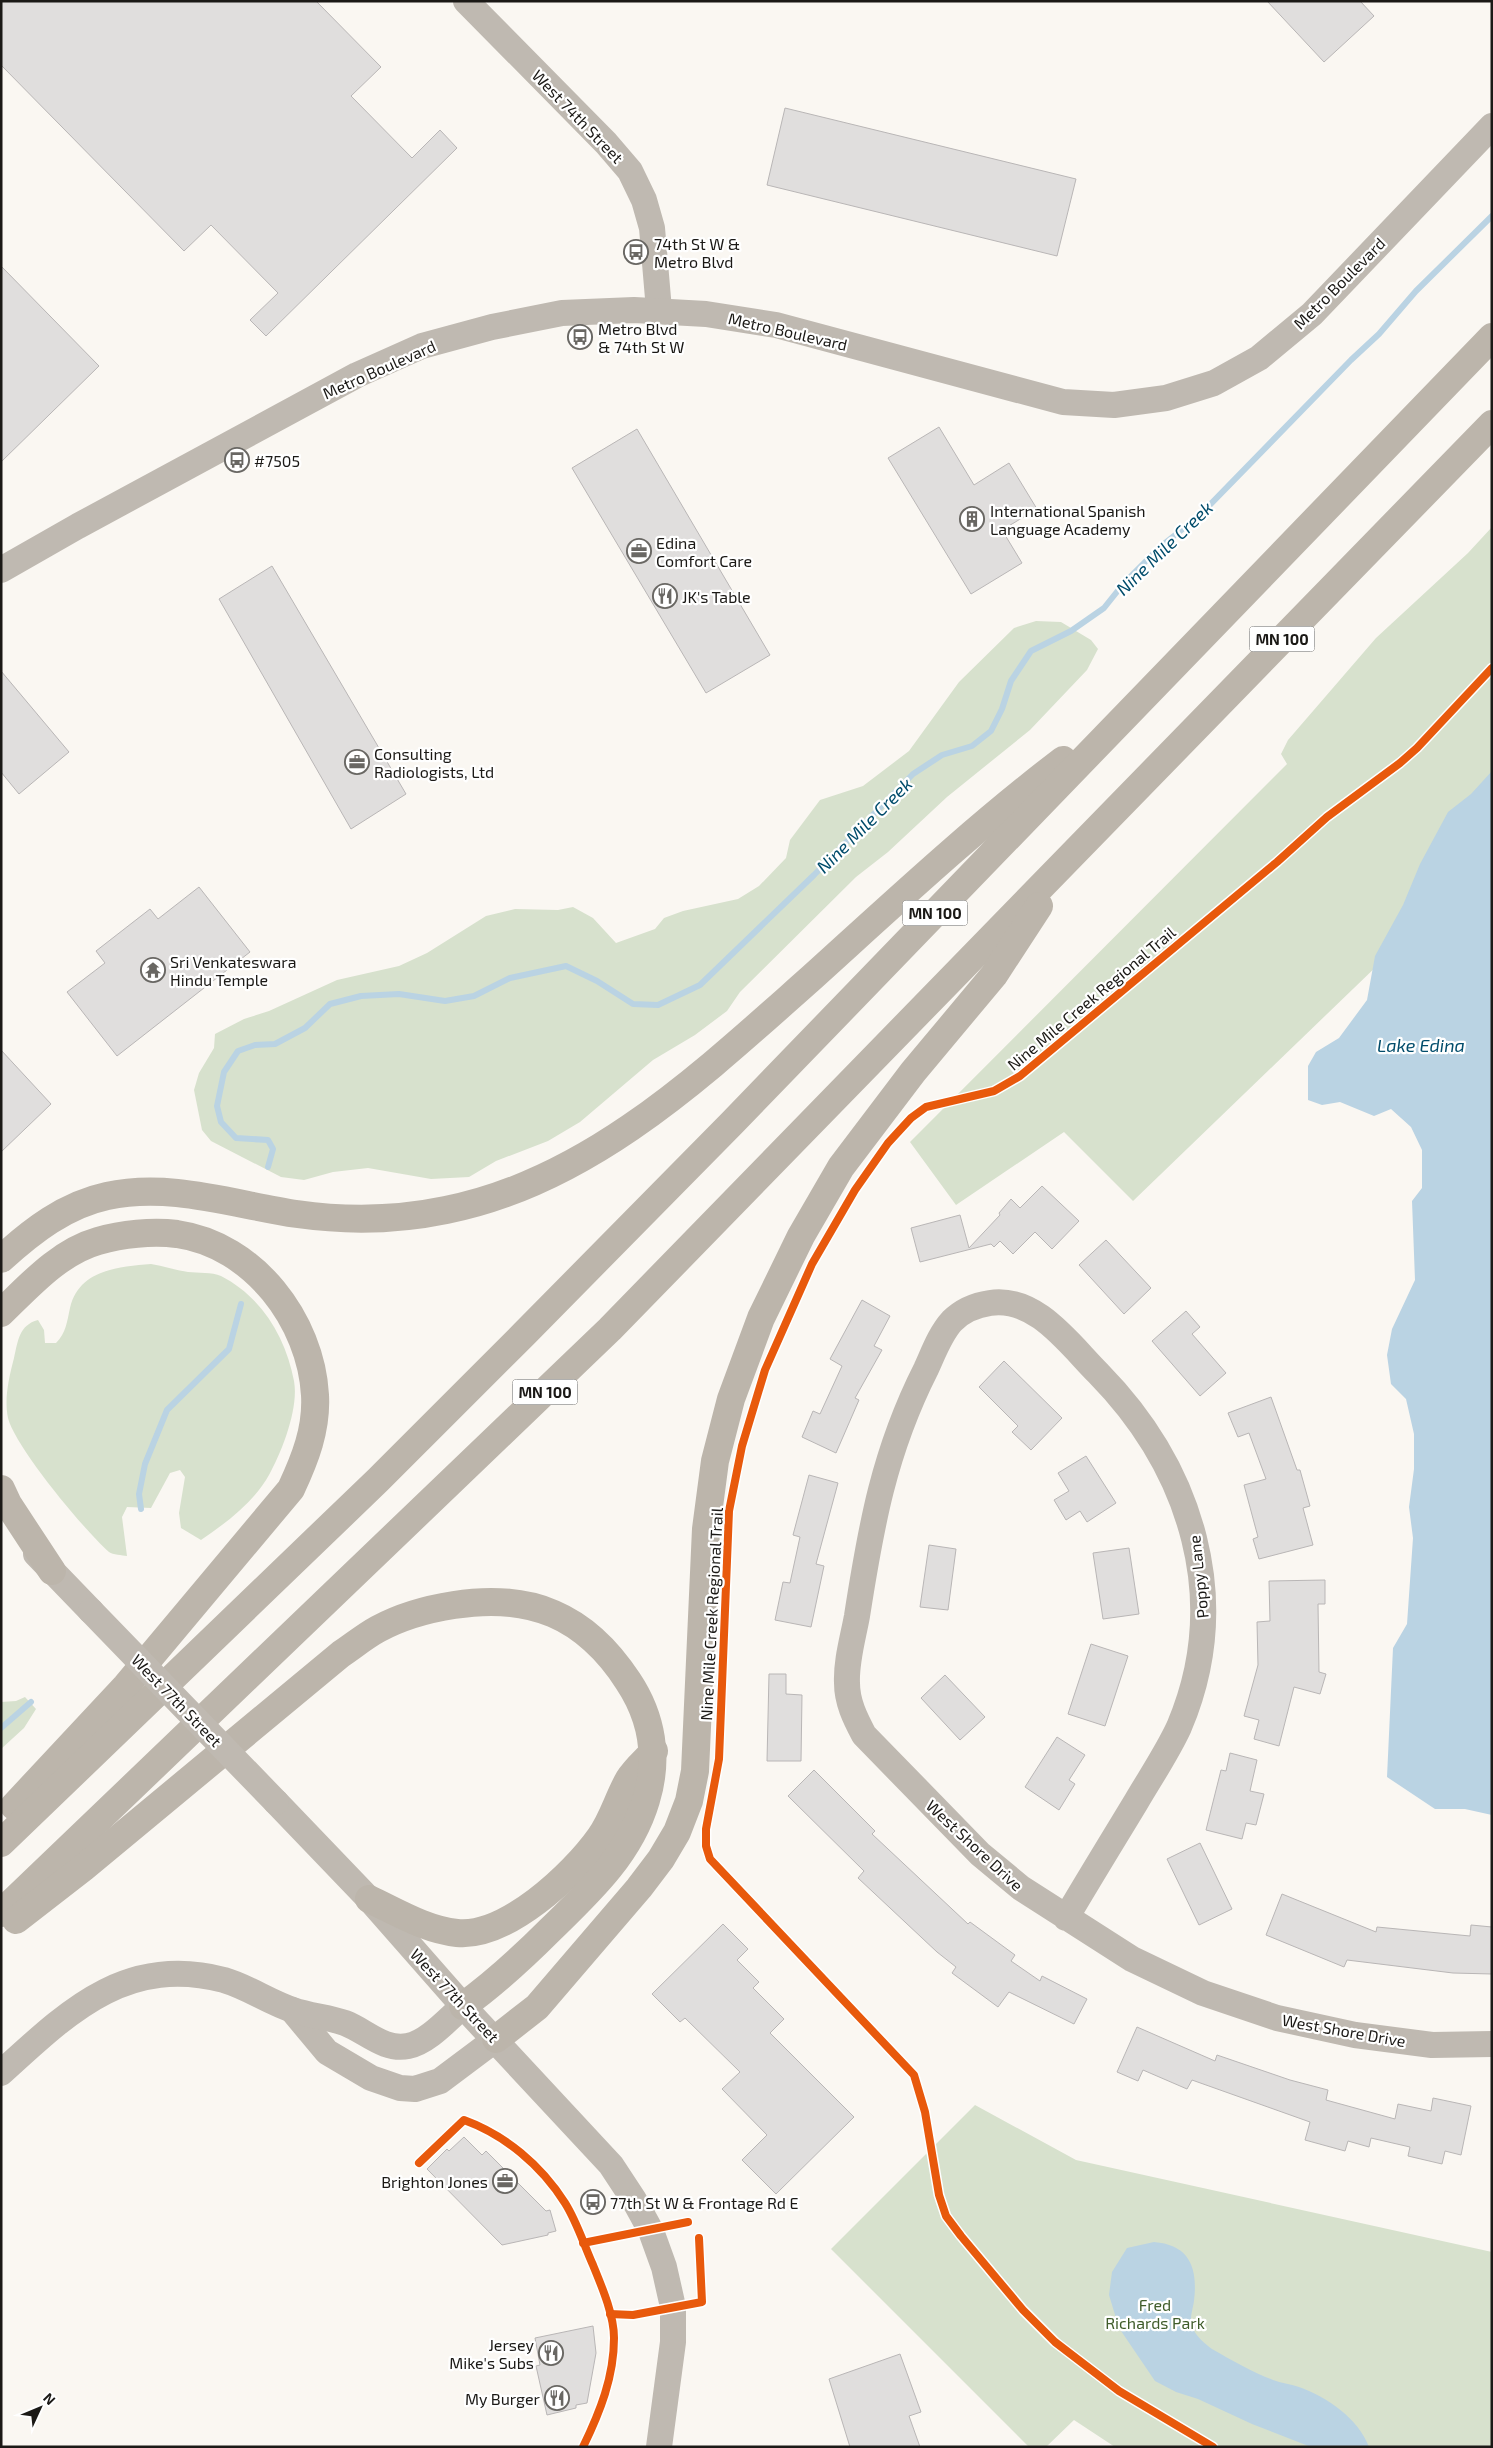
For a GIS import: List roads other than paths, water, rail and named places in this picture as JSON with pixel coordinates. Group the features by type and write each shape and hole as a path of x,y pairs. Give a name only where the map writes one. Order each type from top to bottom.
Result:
{"highway":[{"name":"MN 100","path":"1,1843 378,1480 531,1327 732,1123 1492,337"},
{"name":"MN 100","path":"1,1913 610,1329 1492,424"},
{"path":"1,1259 31,1232 49,1220 78,1206 107,1196 146,1192 188,1194 296,1214 338,1218 390,1217 444,1211 494,1199 548,1176 602,1146 657,1107 739,1042 1008,802 1137,703"},
{"path":"496,2040 537,2007 639,1888 661,1859 677,1832 688,1801 695,1761 706,1529 715,1461 731,1399 760,1318 801,1236 841,1167 914,1072 994,975 1073,855"},
{"path":"1,1820 126,1686 291,1489 307,1455 313,1428 315,1396 312,1367 287,1308 254,1271 229,1254 203,1242 178,1234 128,1235 96,1241 68,1254 38,1277 4,1314"},
{"path":"1,1489 8,1504 52,1571"},
{"path":"1,1932 83,1868 341,1654 378,1629 425,1610 472,1602 518,1602 552,1612 582,1629 608,1654 637,1693 650,1728 654,1751 646,1800 634,1831 616,1861 594,1887 499,1980 463,2006"},
{"path":"369,1899 428,1927 457,1933 480,1932 508,1922 539,1898 577,1864 600,1837 618,1807 629,1779 654,1751"}],"street":[{"name":"West 74th Street","path":"466,1 606,142 630,171 644,200 652,228 658,310"},
{"name":"Metro Boulevard","path":"1,570 78,526 357,375 422,346 492,327 562,314 658,310 706,314 776,325 1063,402 1114,406 1166,398 1214,383 1259,358 1312,314 1492,126"},
{"name":"Poppy Lane","path":"940,1341 951,1322 962,1313 968,1309 988,1303 1008,1301 1028,1308 1045,1320 1112,1388 1146,1428 1171,1472 1191,1521 1200,1573 1203,1625 1195,1678 1178,1728 1066,1918"},
{"name":"West Shore Drive","path":"940,1341 909,1402 886,1467 870,1535 847,1683 851,1710 864,1735 974,1847 1021,1888 1132,1959 1150,1968 1203,1993 1278,2018 1365,2036 1432,2044 1492,2044"},
{"name":"West 77th Street","path":"1,1518 369,1899 463,2006 611,2165 651,2231 664,2267 673,2307 673,2342 659,2447"},
{"path":"1,2073 70,2012 100,1992 132,1981 162,1974 204,1977 252,1990 292,2010 346,2023 371,2038 397,2046 408,2046 418,2042 463,2006"},
{"path":"292,2010 327,2052 371,2078 400,2088 415,2089 440,2081 496,2040"}],"water":[{"name":"Lake Edina","path":"1492,771 1492,1815 1465,1809 1435,1809 1387,1777 1393,1648 1407,1624 1413,1538 1409,1507 1414,1469 1414,1434 1406,1399 1391,1384 1387,1355 1392,1329 1415,1280 1412,1201 1422,1188 1422,1150 1411,1127 1391,1109 1374,1116 1340,1102 1322,1105 1308,1100 1308,1066 1316,1052 1339,1038 1367,1000 1375,956 1403,905 1420,864 1448,812 1471,794"},
{"path":"1154,2242 1176,2248 1184,2253 1189,2260 1193,2269 1195,2289 1191,2324 1195,2333 1203,2342 1234,2362 1257,2373 1310,2391 1331,2403 1357,2427 1369,2447 1311,2447 1252,2424 1198,2399 1176,2392 1155,2381 1119,2328 1109,2295 1112,2272 1127,2248"}],"waterway":[{"name":"Nine Mile Creek","path":"268,1167 273,1149 268,1140 236,1138 221,1122 217,1106 224,1072 238,1051 255,1045 275,1044 305,1028 330,1004 361,996 399,994 445,1001 474,996 510,978 566,966 597,981 633,1004 658,1005 700,985 814,875 913,774 942,755 972,746 991,731 1002,709 1011,681 1031,651 1071,631 1104,608 1124,583 1160,547 1199,516 1351,360 1379,334 1416,291 1492,216"},
{"name":"Nine Mile Creek","path":"141,1509 139,1494 145,1464 167,1410 229,1349 241,1304"},
{"name":"Nine Mile Creek","path":"1,1728 31,1702"}],"place":[{"name":"74th St W & Metro Blvd","path":"636,252"},
{"name":"Metro Blvd & 74th St W","path":"580,337"},
{"name":"#7505","path":"237,460"},
{"name":"International Spanish Language Academy","path":"972,519"},
{"name":"Edina Comfort Care","path":"639,551"},
{"name":"JK's Table","path":"665,596"},
{"name":"Consulting Radiologists, Ltd","path":"357,762"},
{"name":"Sri Venkateswara Hindu Temple","path":"153,970"},
{"name":"Brighton Jones","path":"505,2181"},
{"name":"77th St W & Frontage Rd E","path":"593,2202"},
{"name":"Jersey Mike's Subs","path":"551,2353"},
{"name":"My Burger","path":"557,2398"}],"park label":[{"name":"Fred Richards Park","path":"1155,2313"}]}
